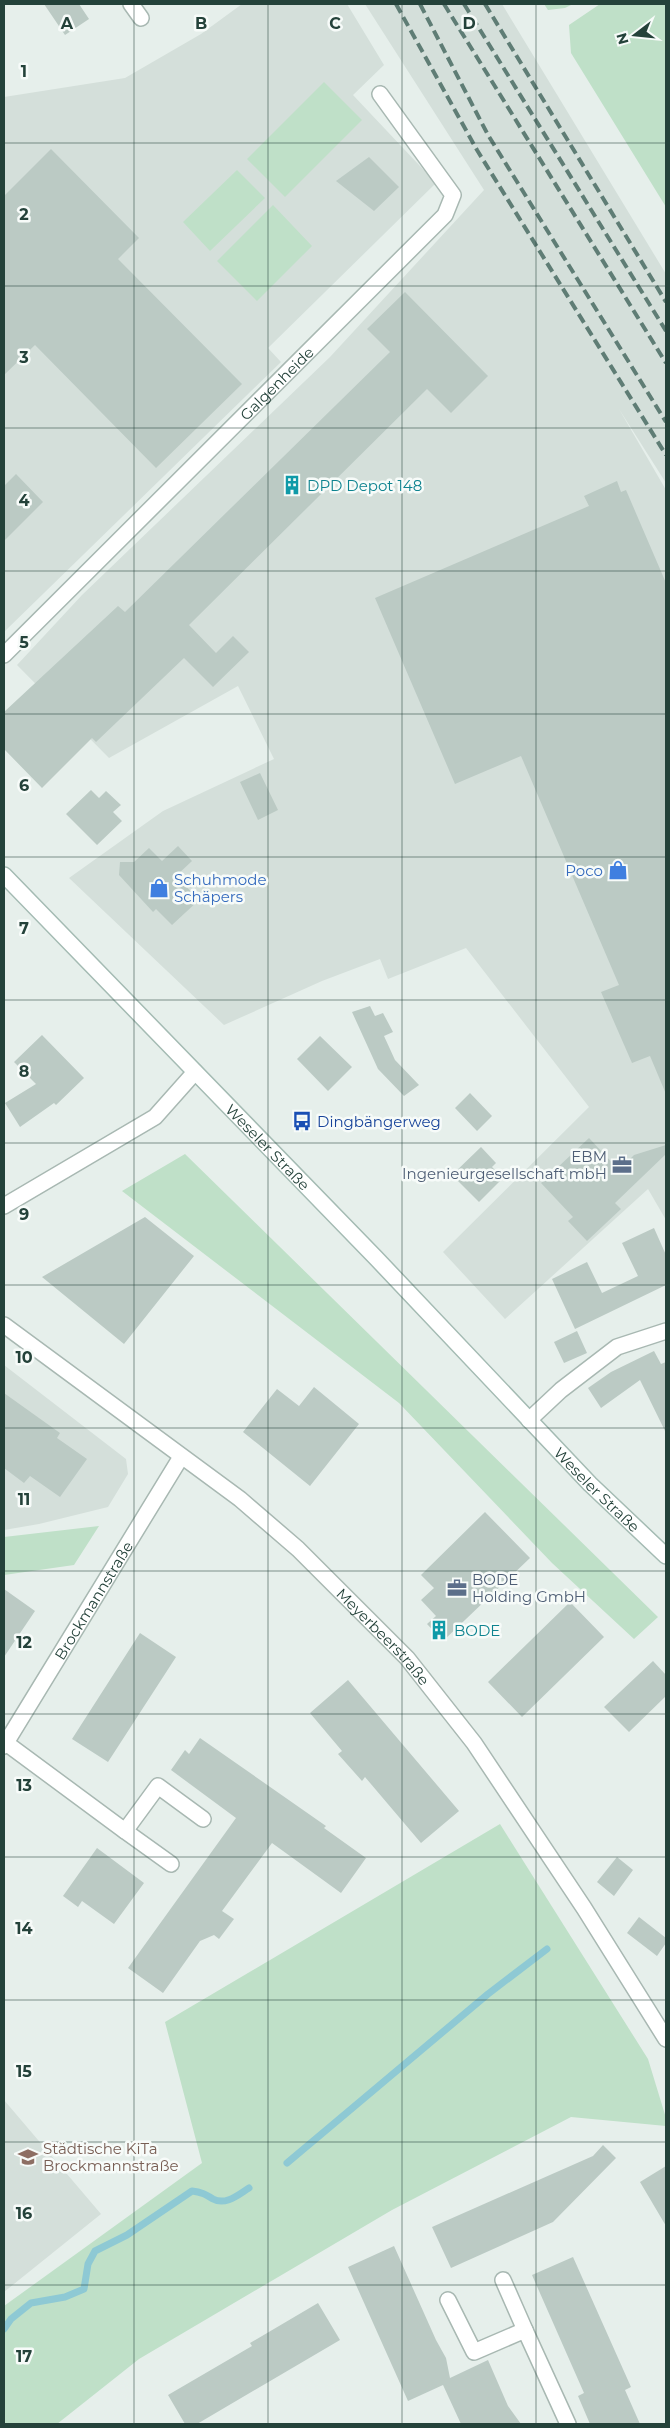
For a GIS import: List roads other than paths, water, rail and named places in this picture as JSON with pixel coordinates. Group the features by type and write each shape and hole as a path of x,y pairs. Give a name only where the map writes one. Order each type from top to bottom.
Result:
{"street":[{"path":"130,4 141,18"},
{"name":"Galgenheide","path":"4,655 444,215 453,195 380,94"},
{"name":"Weseler Straße","path":"4,875 196,1072 590,1484 666,1556"},
{"path":"4,1206 156,1117 196,1072"},
{"name":"Meyerbeerstraße","path":"4,1325 240,1499 298,1549 407,1658 479,1750 584,1908 666,2039"},
{"path":"529,1420 561,1390 617,1347 666,1331"},
{"name":"Brockmannstraße","path":"171,1864 5,1745 181,1457"},
{"path":"126,1831 158,1786 203,1819"},
{"path":"503,2280 568,2424"},
{"path":"448,2300 474,2352 525,2330"}],"waterway":[{"path":"287,2163 488,1994 547,1949"},
{"path":"4,2329 11,2319 31,2303 65,2297 84,2289 88,2264 95,2251 127,2235 192,2191 218,2201 223,2201 249,2188"}],"railway":[{"path":"396,4 477,150 666,455"},
{"path":"420,4 488,135 666,422"},
{"path":"444,4 666,363"},
{"path":"464,4 666,331"},
{"path":"485,4 666,302"}],"place":[{"name":"DPD Depot 148","path":"292,485"},
{"name":"Poco","path":"618,870"},
{"name":"Schuhmode Schäpers","path":"159,888"},
{"name":"Dingbängerweg","path":"302,1121"},
{"name":"EBM Ingenieurgesellschaft mbH","path":"622,1165"},
{"name":"BODE Holding GmbH","path":"457,1588"},
{"name":"BODE","path":"439,1630"},
{"name":"Städtische KiTa Brockmannstraße","path":"28,2157"}]}
